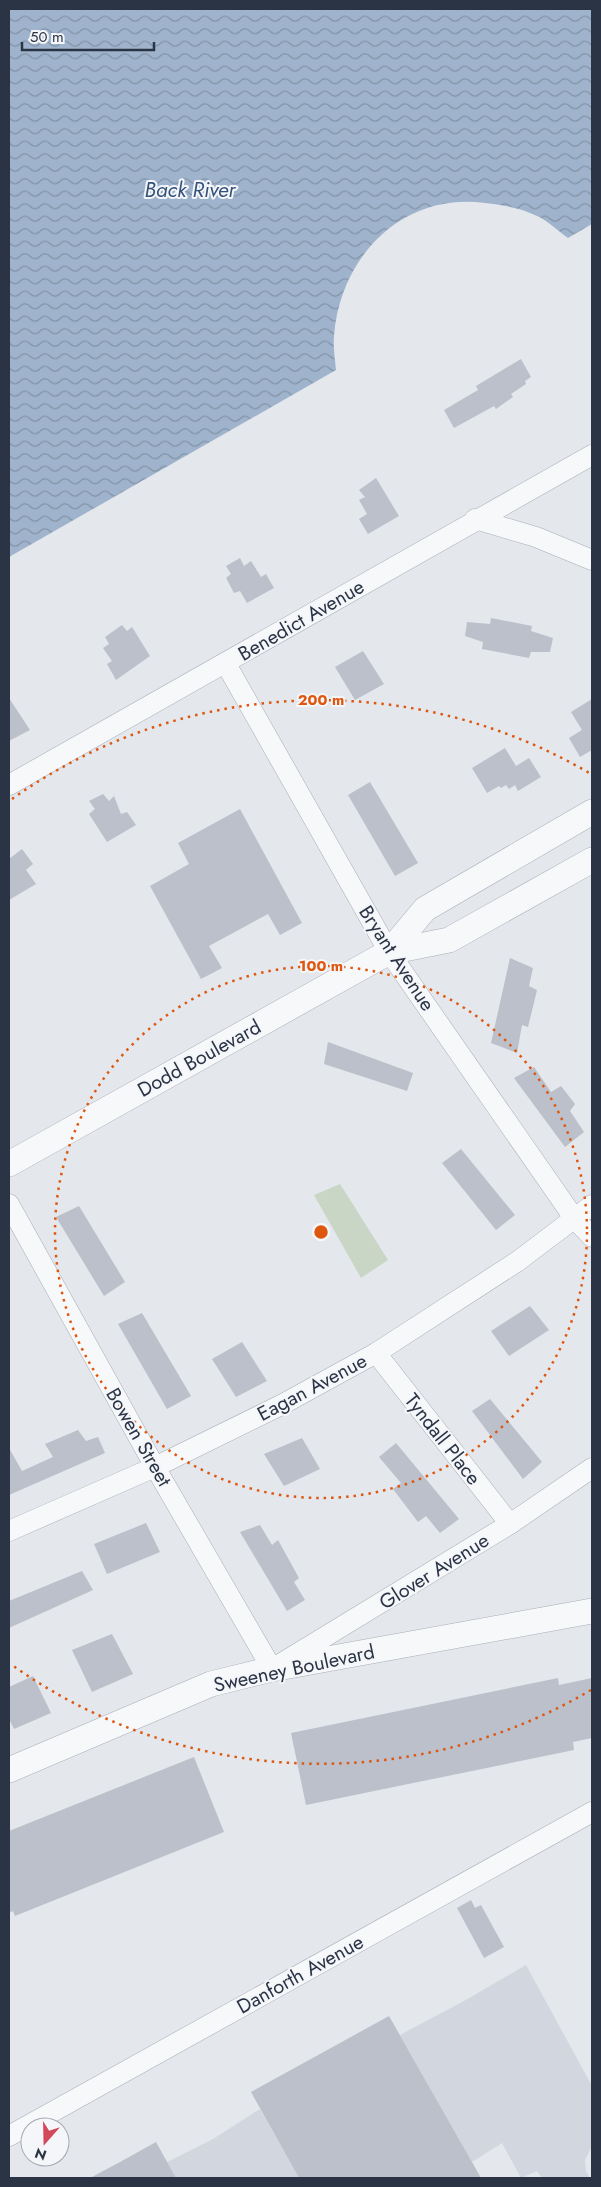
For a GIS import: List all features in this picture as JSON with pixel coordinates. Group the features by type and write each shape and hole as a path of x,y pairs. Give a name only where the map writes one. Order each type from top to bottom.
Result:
{"street":[{"name":"Benedict Avenue","path":"9,785 226,664 475,519 592,454"},
{"path":"475,519 536,537 592,560"},
{"name":"Bryant Avenue","path":"226,664 389,952 574,1218 592,1237"},
{"name":"Dodd Boulevard","path":"389,952 425,909 592,812"},
{"name":"Dodd Boulevard","path":"9,1164 389,952 449,940 592,860"},
{"name":"Bowen Street","path":"9,1204 155,1467 272,1668"},
{"name":"Eagan Avenue","path":"9,1531 155,1467 283,1404 376,1353 518,1261 592,1204"},
{"name":"Tyndall Place","path":"376,1353 510,1524"},
{"name":"Glover Avenue","path":"272,1668 510,1524 592,1468"},
{"name":"Sweeney Boulevard","path":"9,1770 211,1684 272,1668 592,1611"},
{"name":"Danforth Avenue","path":"9,2136 592,1812"}],"shaded area":[{"path":"526,1965 592,2086 592,2146 585,2160 586,2171 590,2178 542,2178 537,2171 521,2178 502,2143 472,2162 400,2035"},
{"path":"260,2109 299,2178 176,2178 167,2162 213,2139"}],"green space":[{"path":"340,1184 388,1260 361,1278 314,1195"}],"water":[{"name":"Back River","path":"9,9 592,9 592,224 568,238 545,221 525,211 485,203 455,202 428,208 403,219 381,235 363,256 349,280 339,307 334,336 336,370 9,557"}],"building":[{"path":"521,359 531,377 525,381 526,384 511,394 513,397 496,409 494,406 454,428 444,410 478,390 476,386"},
{"path":"376,478 399,516 368,534 359,519 367,514 359,500 365,497 359,490"},
{"path":"240,558 244,566 251,561 261,577 266,574 274,588 247,603 240,591 234,593 226,578 231,574 226,566"},
{"path":"491,618 532,626 531,631 553,638 550,652 531,652 529,658 482,649 483,642 465,636 467,622 490,624"},
{"path":"122,625 127,631 132,627 150,656 116,680 107,664 112,661 103,648 109,644 105,637"},
{"path":"363,651 384,684 355,700 335,667"},
{"path":"9,698 30,730 9,741"},
{"path":"592,699 592,750 580,757 569,738 582,730 571,712"},
{"path":"505,748 516,766 529,758 541,777 518,791 515,785 509,789 506,785 501,788 499,786 487,793 472,768"},
{"path":"370,782 418,863 395,876 348,795"},
{"path":"103,794 109,801 114,796 121,814 127,812 136,825 107,842 89,814 95,809 89,801"},
{"path":"240,809 302,923 280,935 268,914 209,946 222,968 201,979 150,886 189,864 178,843"},
{"path":"22,849 33,864 26,870 36,884 9,900 9,859"},
{"path":"510,958 533,968 529,986 537,990 528,1027 522,1025 517,1053 491,1043"},
{"path":"328,1042 413,1073 407,1091 324,1064"},
{"path":"534,1067 551,1092 561,1086 575,1104 570,1111 584,1132 565,1147 514,1078"},
{"path":"461,1149 515,1215 496,1230 442,1163"},
{"path":"79,1206 125,1282 104,1296 56,1217"},
{"path":"530,1306 549,1330 509,1356 491,1331"},
{"path":"142,1313 191,1396 167,1409 118,1324"},
{"path":"242,1342 267,1381 236,1397 212,1359"},
{"path":"490,1399 542,1462 523,1479 472,1411"},
{"path":"78,1430 86,1441 98,1437 105,1453 9,1495 9,1448 22,1471 53,1457 45,1444"},
{"path":"302,1438 320,1469 284,1486 264,1454"},
{"path":"396,1443 459,1519 440,1533 426,1516 418,1522 393,1489 401,1483 379,1457"},
{"path":"146,1523 160,1552 107,1574 94,1544"},
{"path":"260,1525 272,1545 278,1540 299,1578 294,1582 305,1600 287,1611 240,1532"},
{"path":"82,1571 93,1590 9,1628 9,1601"},
{"path":"112,1634 133,1674 92,1692 72,1650"},
{"path":"33,1676 51,1713 14,1729 9,1719 9,1687"},
{"path":"558,1678 559,1685 592,1678 592,1738 573,1742 574,1750 306,1805 291,1733"},
{"path":"194,1757 224,1832 15,1916 13,1911 9,1913 9,1831"},
{"path":"471,1900 475,1908 481,1905 504,1947 484,1958 457,1908"},
{"path":"389,2016 481,2178 299,2178 251,2092"},
{"path":"156,2142 176,2178 90,2178 120,2162"}]}
